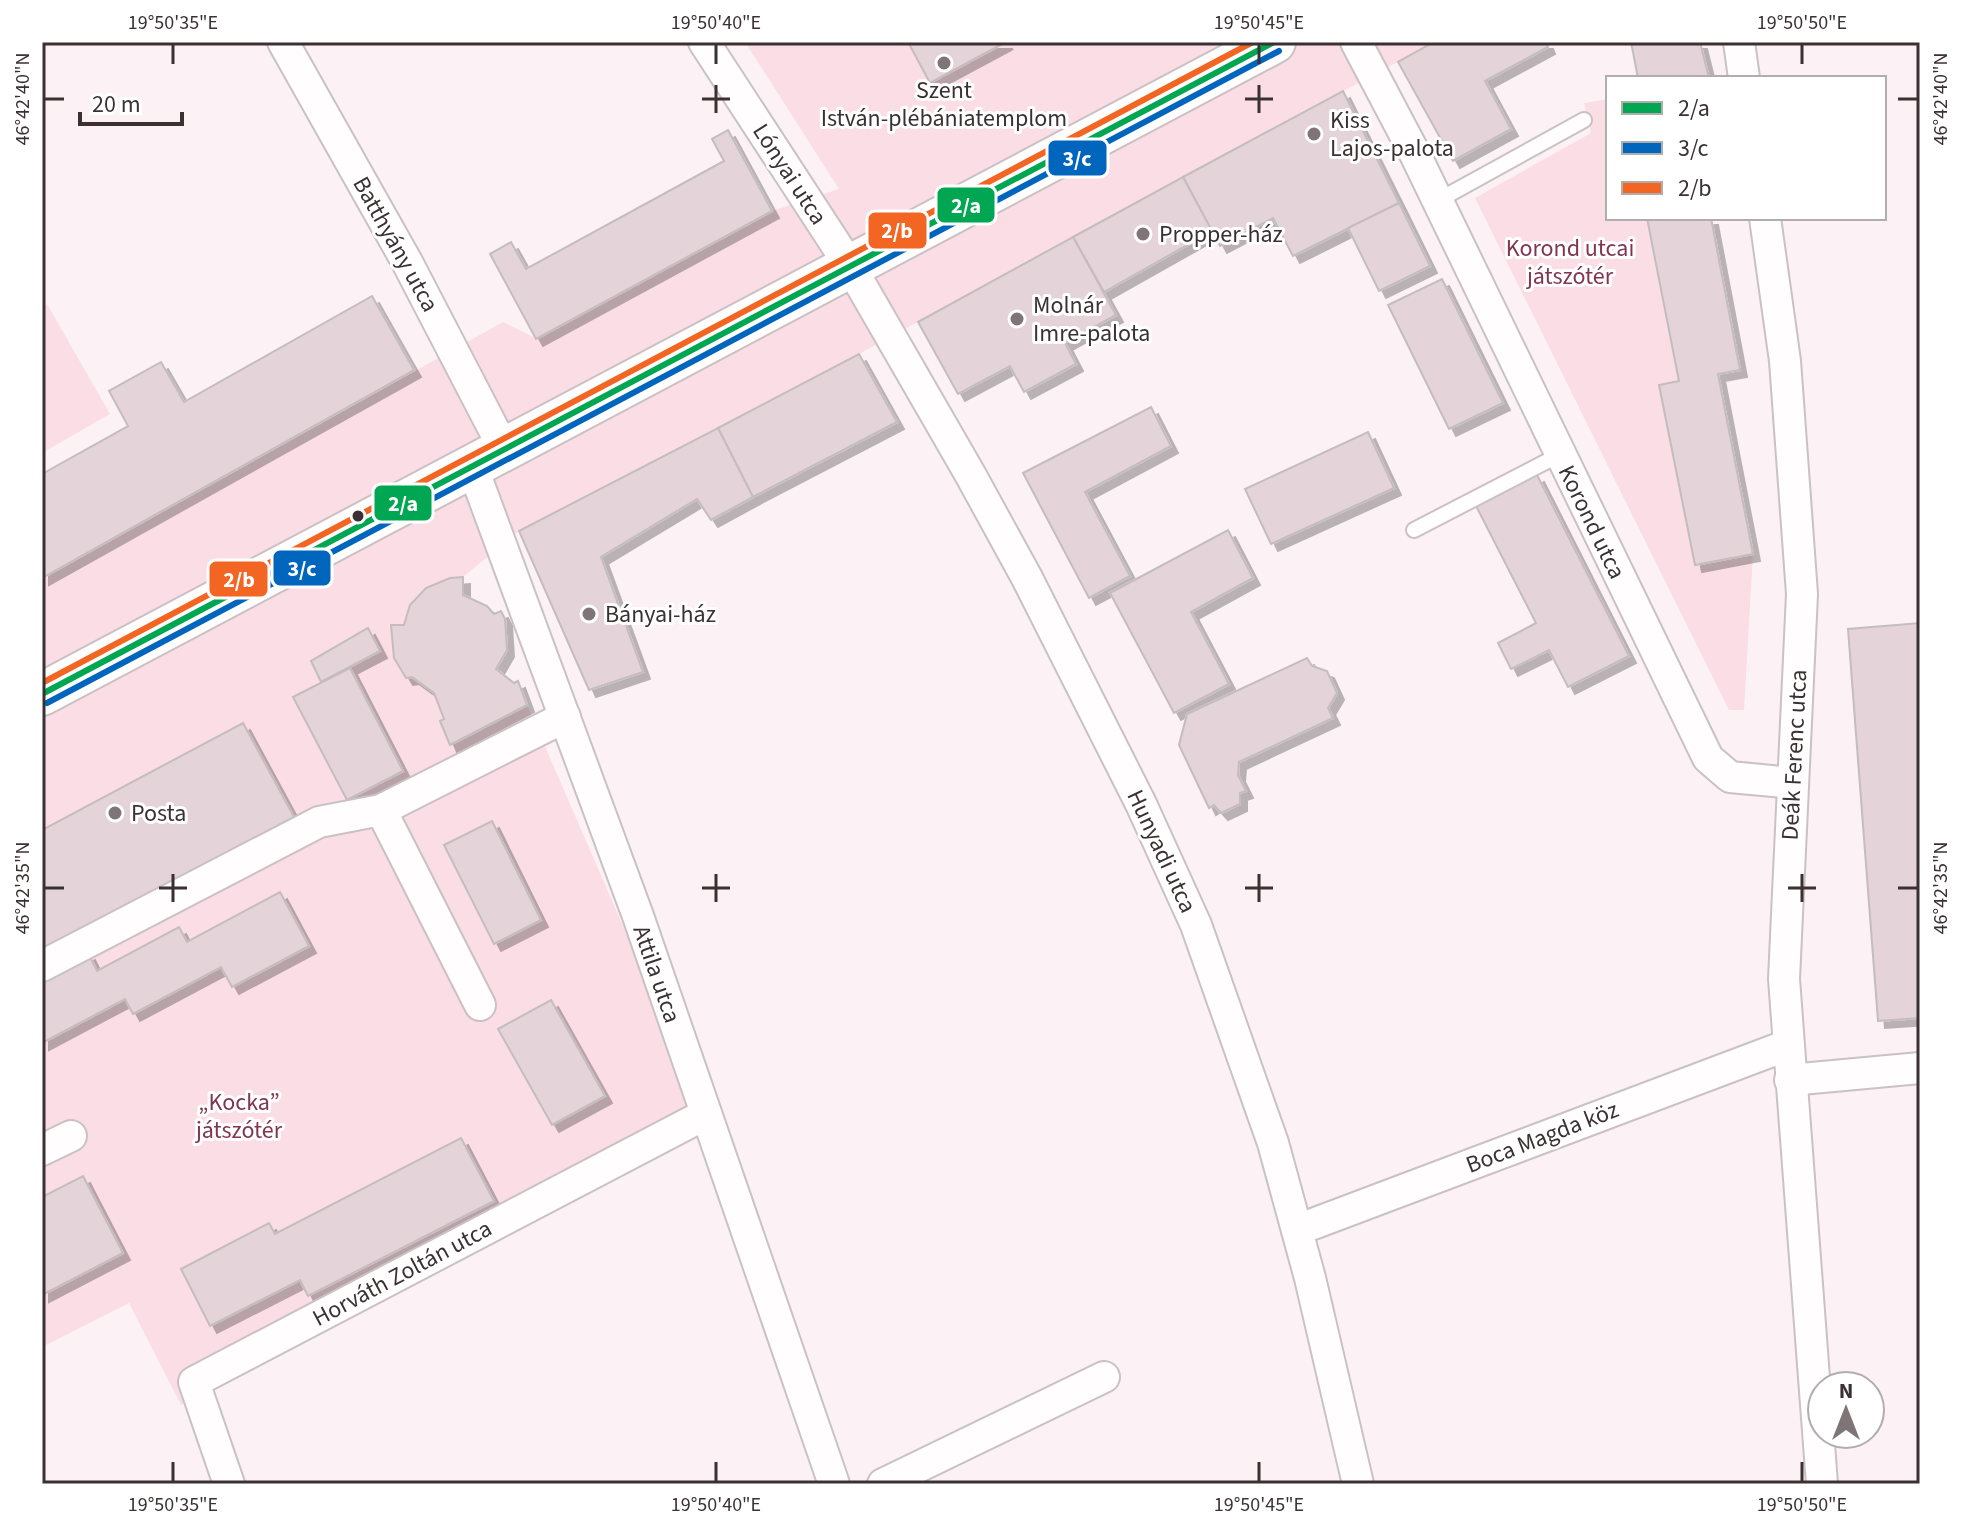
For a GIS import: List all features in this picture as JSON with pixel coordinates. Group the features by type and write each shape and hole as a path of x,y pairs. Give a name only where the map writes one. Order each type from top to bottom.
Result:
{"street":[{"name":"Batthyány utca","path":"283,42 407,262 488,458"},
{"name":"Lónyai utca","path":"704,42 850,266"},
{"path":"42,694 1274,42"},
{"name":"Korond utca","path":"1356,42 1437,201 1708,758 1730,777 1793,783"},
{"path":"1739,42 1744,76"},
{"name":"Deák Ferenc utca","path":"1765,220 1785,361 1802,594 1784,979 1822,1484"},
{"name":"Hunyadi utca","path":"850,266 1020,565 1141,804 1196,925 1273,1143 1310,1278 1358,1484"},
{"name":"Attila utca","path":"488,458 565,717 834,1484"},
{"path":"42,966 319,822 381,810 565,717"},
{"path":"381,810 480,1005"},
{"name":"Boca Magda köz","path":"1297,1230 1788,1045"},
{"path":"1790,1080 1920,1068"},
{"name":"Horváth Zoltán utca","path":"229,1484 194,1382 706,1114"},
{"path":"42,1150 71,1136"},
{"path":"883,1484 1104,1377"}],"lane":[{"path":"1437,201 1584,120"},
{"path":"1414,530 1559,455"}],"green space":[{"name":"„Kocka” játszótér","path":"745,42 1434,42 859,354 519,531 463,577 450,578 426,588 410,605 404,625 392,625 394,658 406,678 412,677 434,693 444,719 440,722 450,745 527,705 706,1117 181,1405 129,1303 42,1347 42,579 503,322 536,338 772,211 839,189","holes":["368,628 380,651 321,682 311,661"]},
{"name":"Korond utcai játszótér","path":"1606,99 1606,220 1647,220 1679,381 1660,385 1695,565 1753,554 1744,710 1729,710 1475,198 1591,133 1584,103"},
{"path":"47,304 110,414 42,453 42,307"}],"building":[{"name":"Szent István-plébániatemplom","path":"908,42 1006,42 930,83"},
{"path":"1434,42 1546,42 1548,47 1485,81 1511,129 1453,161 1398,62"},
{"path":"1631,42 1700,42 1708,76 1638,76"},
{"name":"Kiss Lajos-palota","path":"1343,91 1399,203 1293,256 1273,218 1220,246 1183,177"},
{"path":"728,130 772,211 536,339 490,254 511,242 526,269 724,161 712,139"},
{"name":"Propper-ház","path":"1183,177 1212,231 1104,292 1073,237"},
{"path":"1399,203 1430,266 1379,291 1348,228"},
{"path":"1647,220 1711,220 1740,370 1718,374 1753,554 1695,565 1659,385 1679,381"},
{"name":"Molnár Imre-palota","path":"1073,237 1116,315 1065,343 1076,364 1024,392 1010,366 958,394 918,322"},
{"path":"1442,279 1503,403 1449,429 1388,305"},
{"path":"372,296 414,370 42,578 42,474 128,426 109,391 161,362 184,402"},
{"path":"859,354 897,422 753,497 718,428"},
{"path":"1151,407 1171,446 1085,492 1130,576 1089,598 1023,473"},
{"name":"Bányai-ház","path":"718,428 753,497 711,520 697,499 601,557 643,672 589,690 519,531"},
{"path":"1368,432 1394,488 1271,544 1245,489"},
{"path":"1537,475 1629,656 1568,687 1549,650 1511,669 1498,643 1536,623 1476,506"},
{"path":"1228,530 1253,578 1191,612 1229,684 1174,713 1110,593"},
{"path":"463,577 463,595 487,606 494,614 501,611 505,619 507,650 496,669 514,683 518,681 527,705 450,745 440,721 444,719 434,693 412,677 406,678 394,658 391,625 404,625 410,605 426,588 450,578"},
{"path":"1920,623 1920,1018 1878,1021 1848,629"},
{"path":"368,628 380,651 321,682 311,661"},
{"path":"1307,658 1312,666 1327,671 1337,693 1328,708 1333,718 1239,762 1238,775 1246,791 1240,793 1240,804 1221,813 1214,805 1209,808 1179,745 1187,714"},
{"path":"350,668 403,771 347,800 293,697"},
{"path":"243,723 294,817 42,952 42,830"},
{"path":"492,821 541,920 494,944 444,845"},
{"path":"280,892 309,946 232,987 221,967 133,1014 125,999 42,1043 42,977 88,953 97,971 179,927 187,942"},
{"path":"551,1000 605,1096 552,1125 498,1029"},
{"path":"461,1138 494,1201 308,1296 300,1280 210,1326 181,1269 269,1223 275,1234"},
{"path":"83,1176 123,1253 42,1295 42,1197"}],"transit line":[{"name":"2/b","path":"42,683 1253,42"},
{"name":"2/a","path":"42,694 1274,42"},
{"name":"3/c","path":"47,703 1279,51"}],"place":[{"name":"Szent István-plébániatemplom","path":"944,63"},
{"name":"Kiss Lajos-palota","path":"1314,134"},
{"name":"Propper-ház","path":"1143,234"},
{"name":"Molnár Imre-palota","path":"1017,319"},
{"name":"Bányai-ház","path":"589,614"},
{"name":"Posta","path":"115,813"}]}
